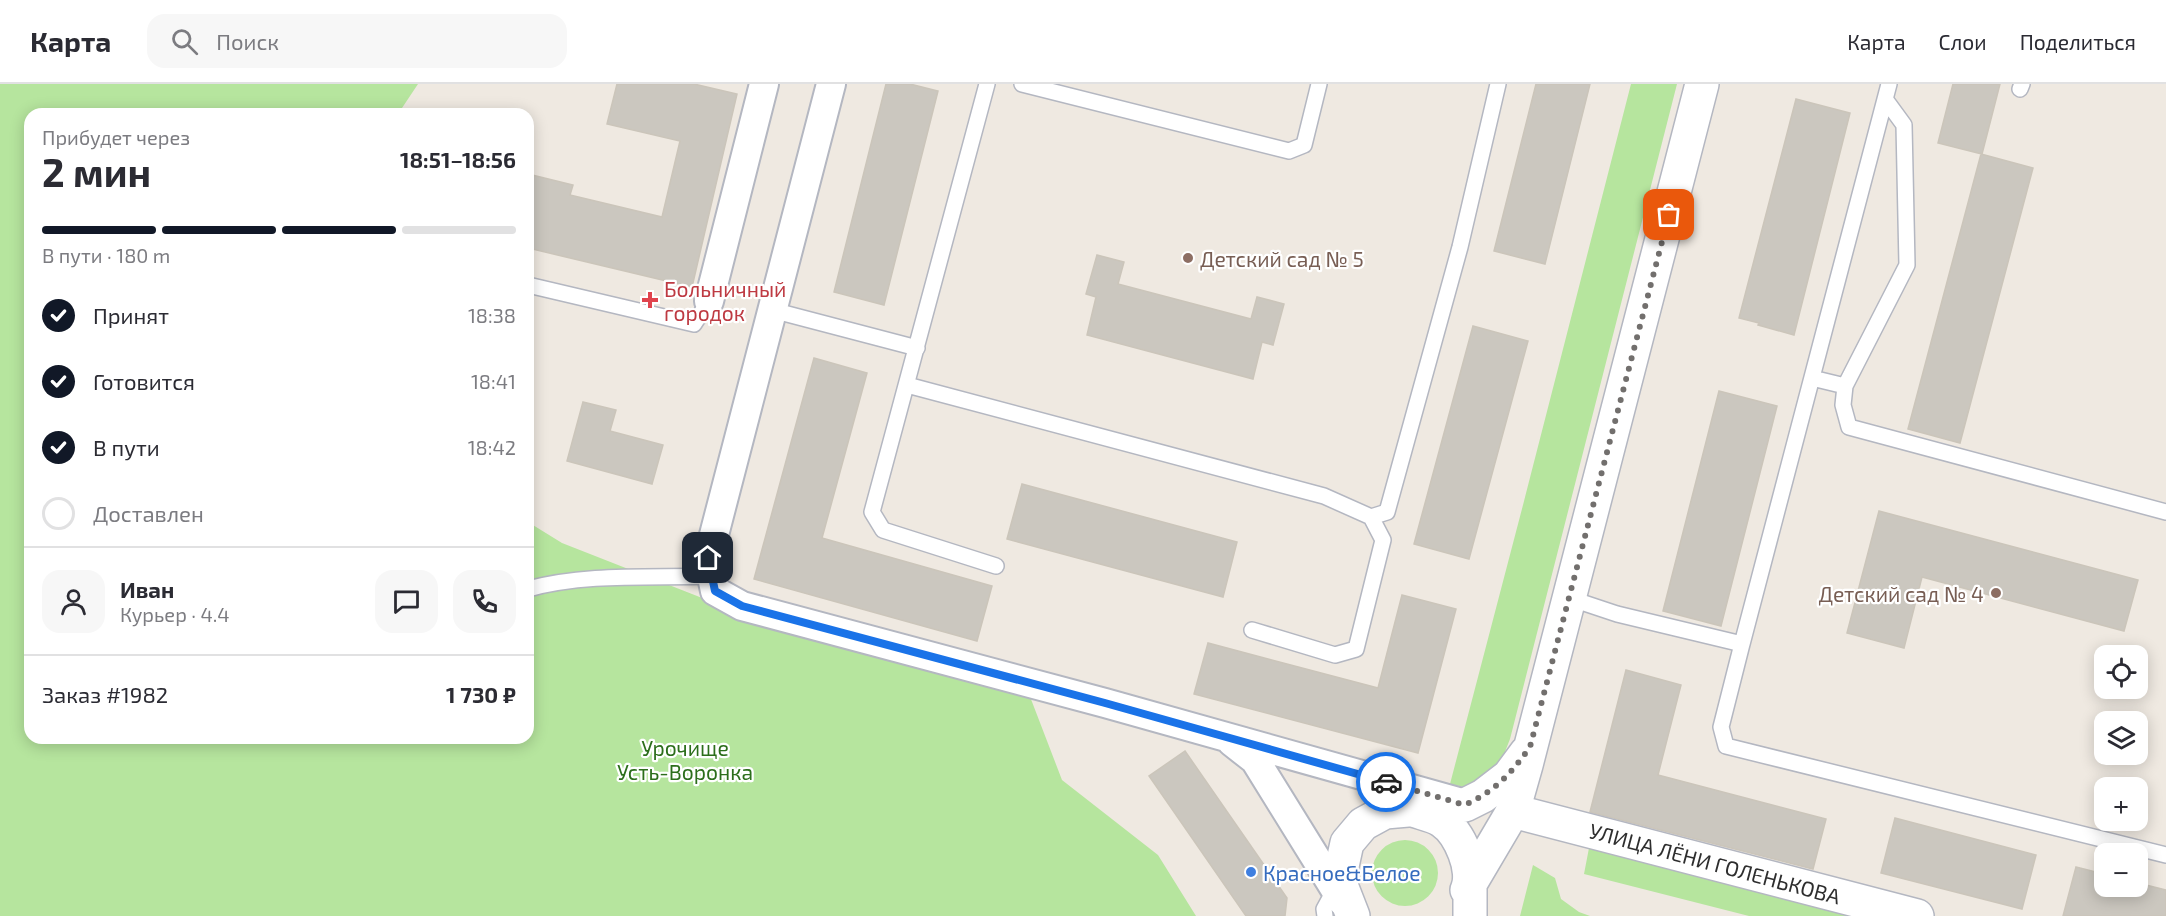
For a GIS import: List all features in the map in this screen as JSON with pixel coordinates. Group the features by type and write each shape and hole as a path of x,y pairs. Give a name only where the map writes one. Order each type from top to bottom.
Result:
{"main road":[{"path":"1455,916 1470,884 1512,812 1702,84"},
{"path":"1344,910 1339,880 1347,843 1363,824 1385,812 1465,805 1483,796 1509,776 1530,747"},
{"path":"1410,809 1443,822 1465,849 1470,884 1470,916"},
{"name":"УЛИЦА ЛЁНИ ГОЛЕНЬКОВА","path":"1512,812 1917,916"}],"street":[{"path":"709,302 764,84"},
{"path":"831,84 708,558 713,583 742,606 1225,737 1465,805 1512,812"},
{"path":"1225,737 1255,760 1344,910"}],"lane":[{"path":"987,84 872,512 883,530 996,566"},
{"path":"1022,84 1289,151 1304,145 1319,84"},
{"path":"907,385 1324,496 1371,517 1387,513 1460,247 1498,84"},
{"path":"1887,91 1721,727 1726,746 2166,855"},
{"path":"1887,91 1904,125 1907,265 1845,386 1843,405 1850,428 2166,513"},
{"path":"534,286 694,324 709,302"},
{"path":"772,310 917,348"},
{"path":"1812,378 1845,386"},
{"path":"1252,630 1335,655 1356,649 1383,540 1371,517"},
{"path":"534,587 549,583 606,579 713,583"},
{"path":"1569,598 1617,614 1742,644"}],"green space":[{"name":"Урочище Усть-Воронка","path":"0,84 418,84 402,108 24,108 24,744 534,744 534,526 562,543 786,631 1029,694 1062,780 1158,855 1196,916 0,916"},
{"path":"1631,84 1677,84 1510,739 1499,767 1469,788 1450,784 1523,505"},
{"path":"1398,840 1412,840 1424,845 1433,854 1438,873 1436,886 1429,897 1412,906 1398,906 1386,901 1377,892 1372,880 1372,866 1377,854 1386,845"},
{"path":"1589,848 1856,916 1749,916 1584,874"},
{"path":"1533,865 1555,878 1561,899 1579,912 1590,916 1520,916"}],"building":[{"path":"617,84 694,84 737,94 692,287 534,249 534,175 573,185 570,195 662,217 680,141 607,124"},
{"path":"886,84 910,84 938,91 884,305 834,292"},
{"path":"1536,84 1590,84 1545,264 1494,251"},
{"path":"1953,84 2000,84 1982,154 1938,143"},
{"path":"1796,99 1850,113 1794,335 1739,318"},
{"path":"1981,154 2033,168 1960,443 1908,429"},
{"path":"1097,255 1124,262 1118,284 1251,319 1257,297 1284,304 1273,345 1262,342 1253,379 1087,335 1096,297 1086,294"},
{"path":"1473,326 1528,341 1469,559 1414,544"},
{"path":"814,358 867,373 822,538 992,586 977,641 754,579"},
{"path":"1719,391 1777,406 1721,626 1663,611"},
{"path":"583,402 616,410 610,431 663,445 652,484 567,461"},
{"path":"1022,484 1237,542 1223,597 1007,539"},
{"path":"1879,511 2138,580 2124,631 1922,577 1904,648 1847,633"},
{"path":"1402,595 1456,609 1418,753 1194,694 1208,643 1378,688"},
{"path":"1626,670 1681,685 1658,775 1826,819 1813,869 1590,812"},
{"path":"1185,751 1287,898 1285,916 1246,916 1149,776"},
{"path":"1895,818 2036,855 2022,909 1881,873"},
{"path":"2076,867 2094,872 2094,897 2148,897 2148,886 2166,890 2166,916 2063,916"}],"way so far":[{"path":"1386,782 1465,805 1483,796 1509,776 1530,747 1669,215"}],"place":[{"name":"Детский сад № 5","path":"1188,258"},
{"name":"Больничный городок","path":"650,300"},
{"name":"Детский сад № 4","path":"1996,593"},
{"name":"Красное&Белое","path":"1251,872"}],"route":[{"path":"708,558 715,591 742,606 1105,703 1386,782"}]}
